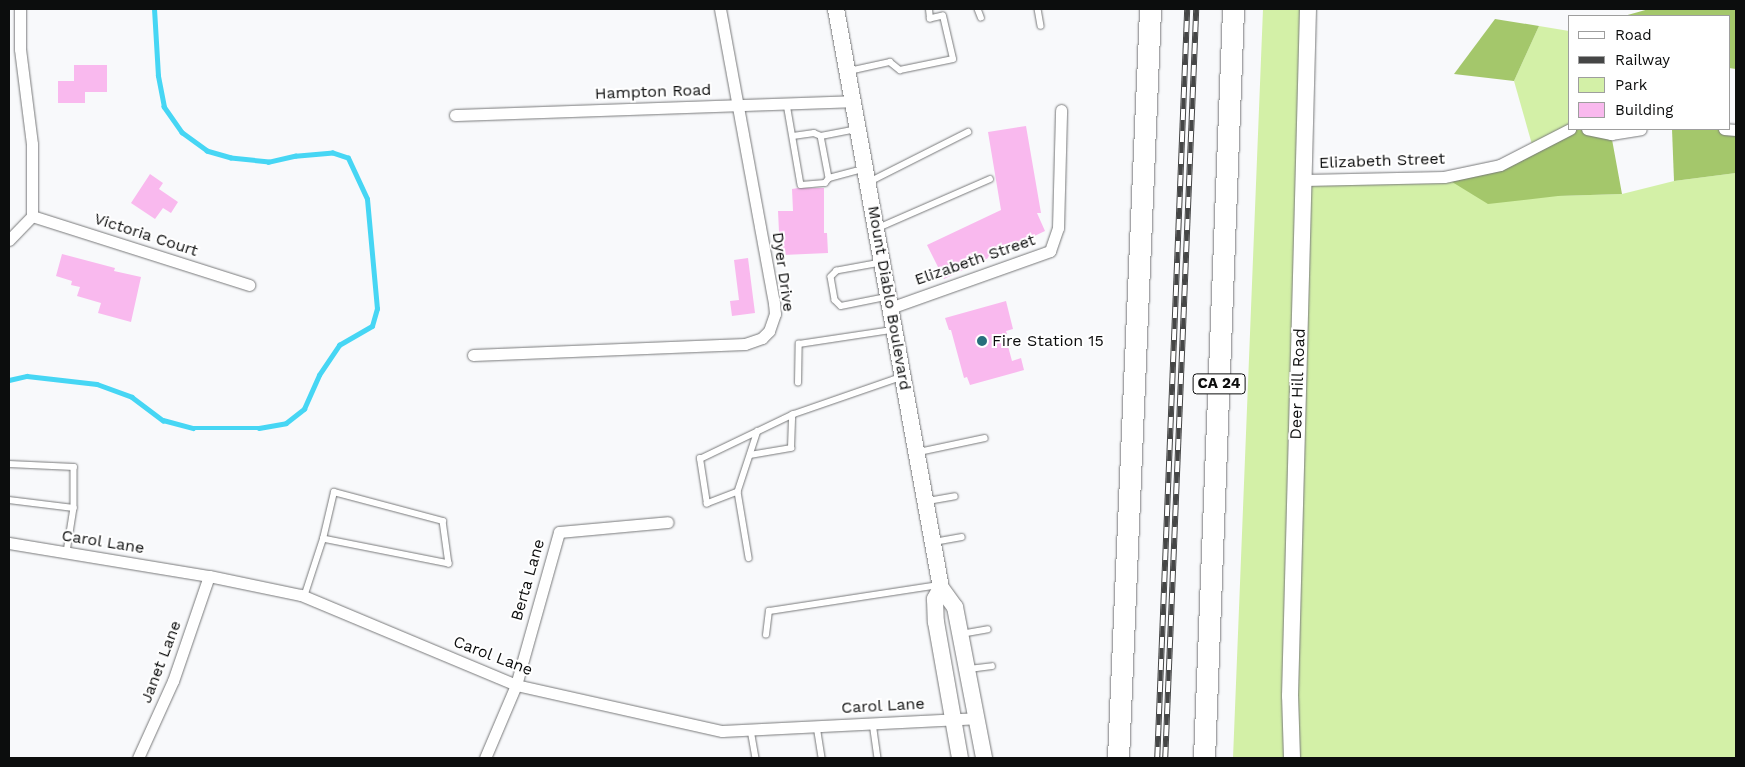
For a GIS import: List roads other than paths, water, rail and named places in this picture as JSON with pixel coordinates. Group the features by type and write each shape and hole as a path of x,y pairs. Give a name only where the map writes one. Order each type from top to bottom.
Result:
{"highway":[{"path":"1118,758 1150,9"},
{"name":"CA 24","path":"1204,758 1233,9"}],"main road":[{"name":"Mount Diablo Boulevard","path":"836,9 941,586 955,607 984,758"},
{"name":"Deer Hill Road","path":"1292,758 1290,696 1308,9"},
{"name":"Mount Diablo Boulevard","path":"941,586 935,599 936,622 960,758"}],"street":[{"path":"9,240 32,216 32,144 20,49 20,9"},
{"name":"Dyer Drive","path":"473,355 744,344 762,338 773,323 774,303 720,9"},
{"name":"Hampton Road","path":"455,115 853,101"},
{"name":"Elizabeth Street","path":"889,302 1050,251 1058,228 1061,110"},
{"name":"Elizabeth Street","path":"1304,180 1444,177 1500,165 1568,130"},
{"path":"1592,130 1611,134 1635,130"},
{"name":"Victoria Court","path":"32,216 249,285"},
{"name":"Berta Lane","path":"516,685 559,532 668,522"},
{"name":"Carol Lane","path":"9,543 209,576 304,597 516,685 722,732 976,718"},
{"name":"Janet Lane","path":"138,758 173,681 209,576"},
{"path":"485,758 516,685"}],"lane":[{"path":"847,72 890,62 900,70 953,59 943,16 930,19 929,9"},
{"path":"978,9 981,17"},
{"path":"1038,9 1041,26"},
{"path":"788,104 801,185 825,183 829,178 866,176 968,132"},
{"path":"793,136 814,133 821,136 858,129"},
{"path":"821,136 829,178"},
{"path":"876,229 990,179"},
{"path":"882,263 837,271 831,277 835,300 841,306 889,302"},
{"path":"798,383 799,344 894,330"},
{"path":"738,492 707,504 700,459 792,415 903,377"},
{"path":"750,455 791,448 792,415"},
{"path":"749,558 738,492 758,431"},
{"path":"917,452 985,438"},
{"path":"9,464 74,467 74,508 67,552"},
{"path":"304,597 324,539 334,492 443,521 449,564 324,539"},
{"path":"926,501 955,496"},
{"path":"9,500 74,508"},
{"path":"933,542 962,537"},
{"path":"766,635 768,611 941,586"},
{"path":"960,634 988,629"},
{"path":"967,670 992,666"},
{"path":"873,723 878,758"},
{"path":"817,726 822,758"},
{"path":"751,730 756,758"}],"waterway":[{"path":"9,380 27,376 97,384 132,397 163,420 193,428 259,428 286,423 304,409 319,375 339,345 372,326 377,309 367,199 348,158 333,153 296,156 269,162 231,158 207,151 182,133 164,107 158,76 154,9"}],"railway":[{"path":"1157,758 1187,9"},
{"path":"1165,758 1196,9"}],"place":[{"name":"Fire Station 15","path":"982,341"}]}
